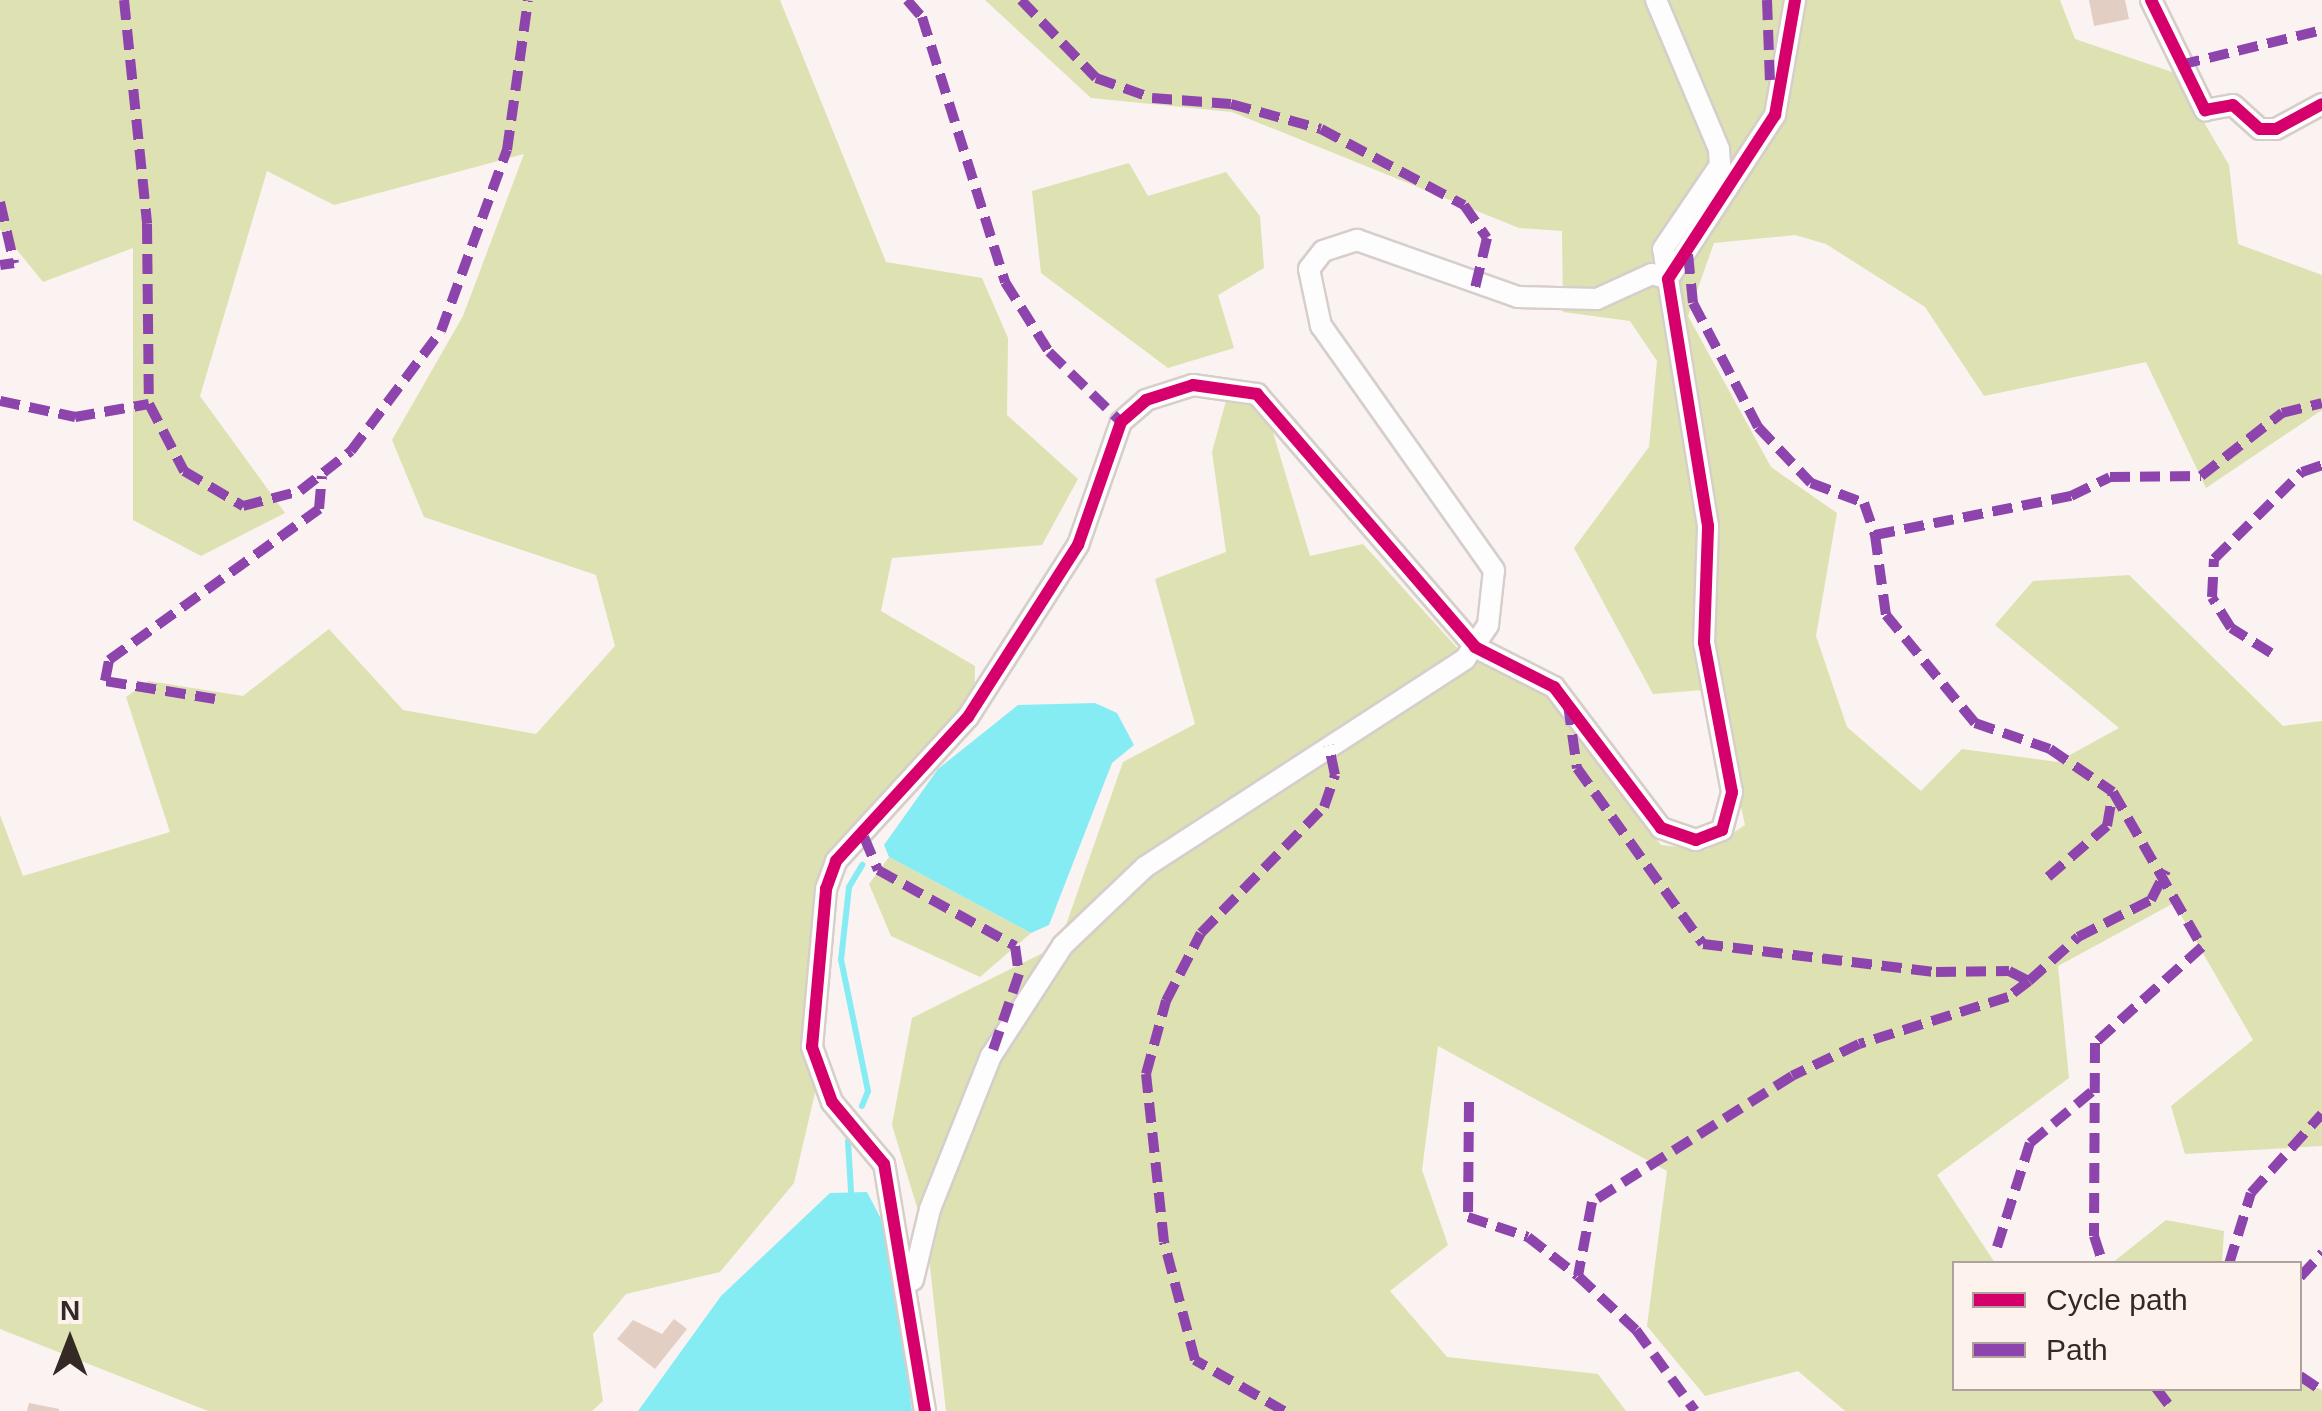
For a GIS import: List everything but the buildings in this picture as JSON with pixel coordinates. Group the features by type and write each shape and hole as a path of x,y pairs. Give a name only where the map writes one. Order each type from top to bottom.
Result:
{"street":[{"path":"925,1411 884,1164 832,1102 812,1047 826,888 836,861 968,716 1078,546 1121,422 1146,400 1193,385 1257,394 1474,647 1554,687 1661,828 1696,840 1722,830 1732,792 1704,642 1708,526 1663,249 1720,165 1719,150 1656,0"},
{"path":"1668,278 1775,115 1795,0"},
{"path":"2151,0 2205,110 2233,105 2260,128 2276,128 2322,104"},
{"path":"909,1297 930,1209 991,1056 1063,945 1145,868 1474,647 1488,625 1494,570 1322,326 1309,269 1323,251 1358,240 1518,297 1597,299 1652,274 1668,278"}],"green space":[{"path":"0,0 780,0 886,262 982,278 1008,338 1007,415 1078,479 1042,545 892,558 881,611 975,666 974,720 841,851 821,1067 794,1183 720,1272 626,1294 593,1334 603,1401 592,1411 208,1411 0,1329 0,815 23,876 170,832 126,697 148,681 243,696 329,629 403,710 536,734 615,646 596,575 424,517 392,440 463,316 524,154 334,205 267,171 200,396 285,513 201,556 133,520 133,248 43,282 0,229"},
{"path":"985,0 2060,0 2075,39 2175,73 2229,165 2238,244 2322,275 2322,410 2206,488 2146,362 1984,396 1925,307 1826,244 1795,235 1714,243 1688,316 1771,467 1837,513 1816,636 1847,727 1921,791 1962,749 2057,762 2119,728 1995,625 2033,581 2129,575 2283,726 2322,721 2322,1146 2185,1154 2171,1106 2253,1040 2174,903 2058,966 2069,1078 1937,1175 1994,1261 1952,1261 1952,1391 2302,1391 2302,1381 2322,1390 2322,1411 1845,1411 1798,1371 1705,1396 1647,1326 1667,1171 1438,1046 1422,1170 1448,1245 1390,1291 1447,1357 1598,1374 1626,1411 946,1411 927,1240 892,1125 912,1018 1059,945 1123,762 1195,724 1155,579 1226,552 1212,452 1227,397 1266,409 1310,556 1363,544 1460,651 1542,691 1661,845 1707,850 1745,825 1715,689 1653,694 1574,548 1649,447 1657,361 1630,321 1563,312 1562,231 1519,228 1232,112 1091,98"},
{"path":"1129,163 1148,196 1226,172 1260,216 1264,268 1218,295 1234,348 1168,368 1041,273 1032,191"},
{"path":"889,857 1031,933 980,977 891,936 869,884"},
{"path":"2166,1220 2224,1231 2222,1261 2115,1261"}],"water":[{"path":"1095,703 1117,713 1134,745 1112,763 1049,925 1031,933 889,857 884,845 938,769 1018,705"},
{"path":"867,1192 889,1234 912,1411 638,1411 721,1296 830,1193"}],"waterway":[{"path":"862,865 849,887 841,960 868,1091 862,1106"},
{"path":"848,1141 851,1192"}],"marked path":[{"path":"124,0 147,224 149,404 184,471 243,506 300,491 351,451 441,331 507,150 528,0"},
{"path":"907,0 922,17 1005,282 1049,352 1121,422"},
{"path":"1021,0 1096,78 1152,98 1231,104 1321,129 1464,205 1487,238 1475,288"},
{"path":"1767,0 1770,80"},
{"path":"2180,65 2322,30"},
{"path":"0,202 14,263 0,265"},
{"path":"1688,254 1693,303 1758,427 1811,483 1864,503 1875,535 2071,496 2110,477 2201,476 2282,413 2322,403"},
{"path":"0,401 75,417 149,404"},
{"path":"2271,653 2231,628 2212,597 2214,559 2302,472 2322,465"},
{"path":"215,699 105,681 109,660 319,509 322,476"},
{"path":"1875,535 1886,615 1975,723 2050,749 2113,792 2202,947 2095,1043 2094,1236 2102,1261"},
{"path":"1568,705 1577,768 1703,944 1936,972 2009,971 2029,981 2008,997 1859,1044 1792,1076 1592,1202 1578,1276 1636,1330 1695,1411"},
{"path":"1284,1411 1195,1360 1164,1242 1146,1074 1166,1001 1201,933 1324,807 1335,775 1329,746"},
{"path":"2048,877 2107,826 2113,792"},
{"path":"864,837 878,870 1015,946 1019,974 991,1056"},
{"path":"2029,981 2078,937 2151,900 2166,871"},
{"path":"1997,1247 2030,1143 2095,1089"},
{"path":"1469,1102 1468,1217 1528,1237 1578,1276"},
{"path":"2230,1261 2251,1193 2322,1114"},
{"path":"2302,1275 2322,1253"},
{"path":"2302,1377 2322,1391"},
{"path":"2158,1391 2168,1404"}],"cycle path":[{"path":"925,1411 884,1164 832,1102 812,1047 826,889 836,861 968,717 1078,545 1121,422 1146,400 1193,385 1257,394 1475,647 1554,687 1661,828 1696,840 1722,830 1732,792 1704,643 1708,526 1668,279 1775,115 1795,0"},
{"path":"2151,0 2205,110 2233,105 2260,129 2276,129 2322,104"}]}
